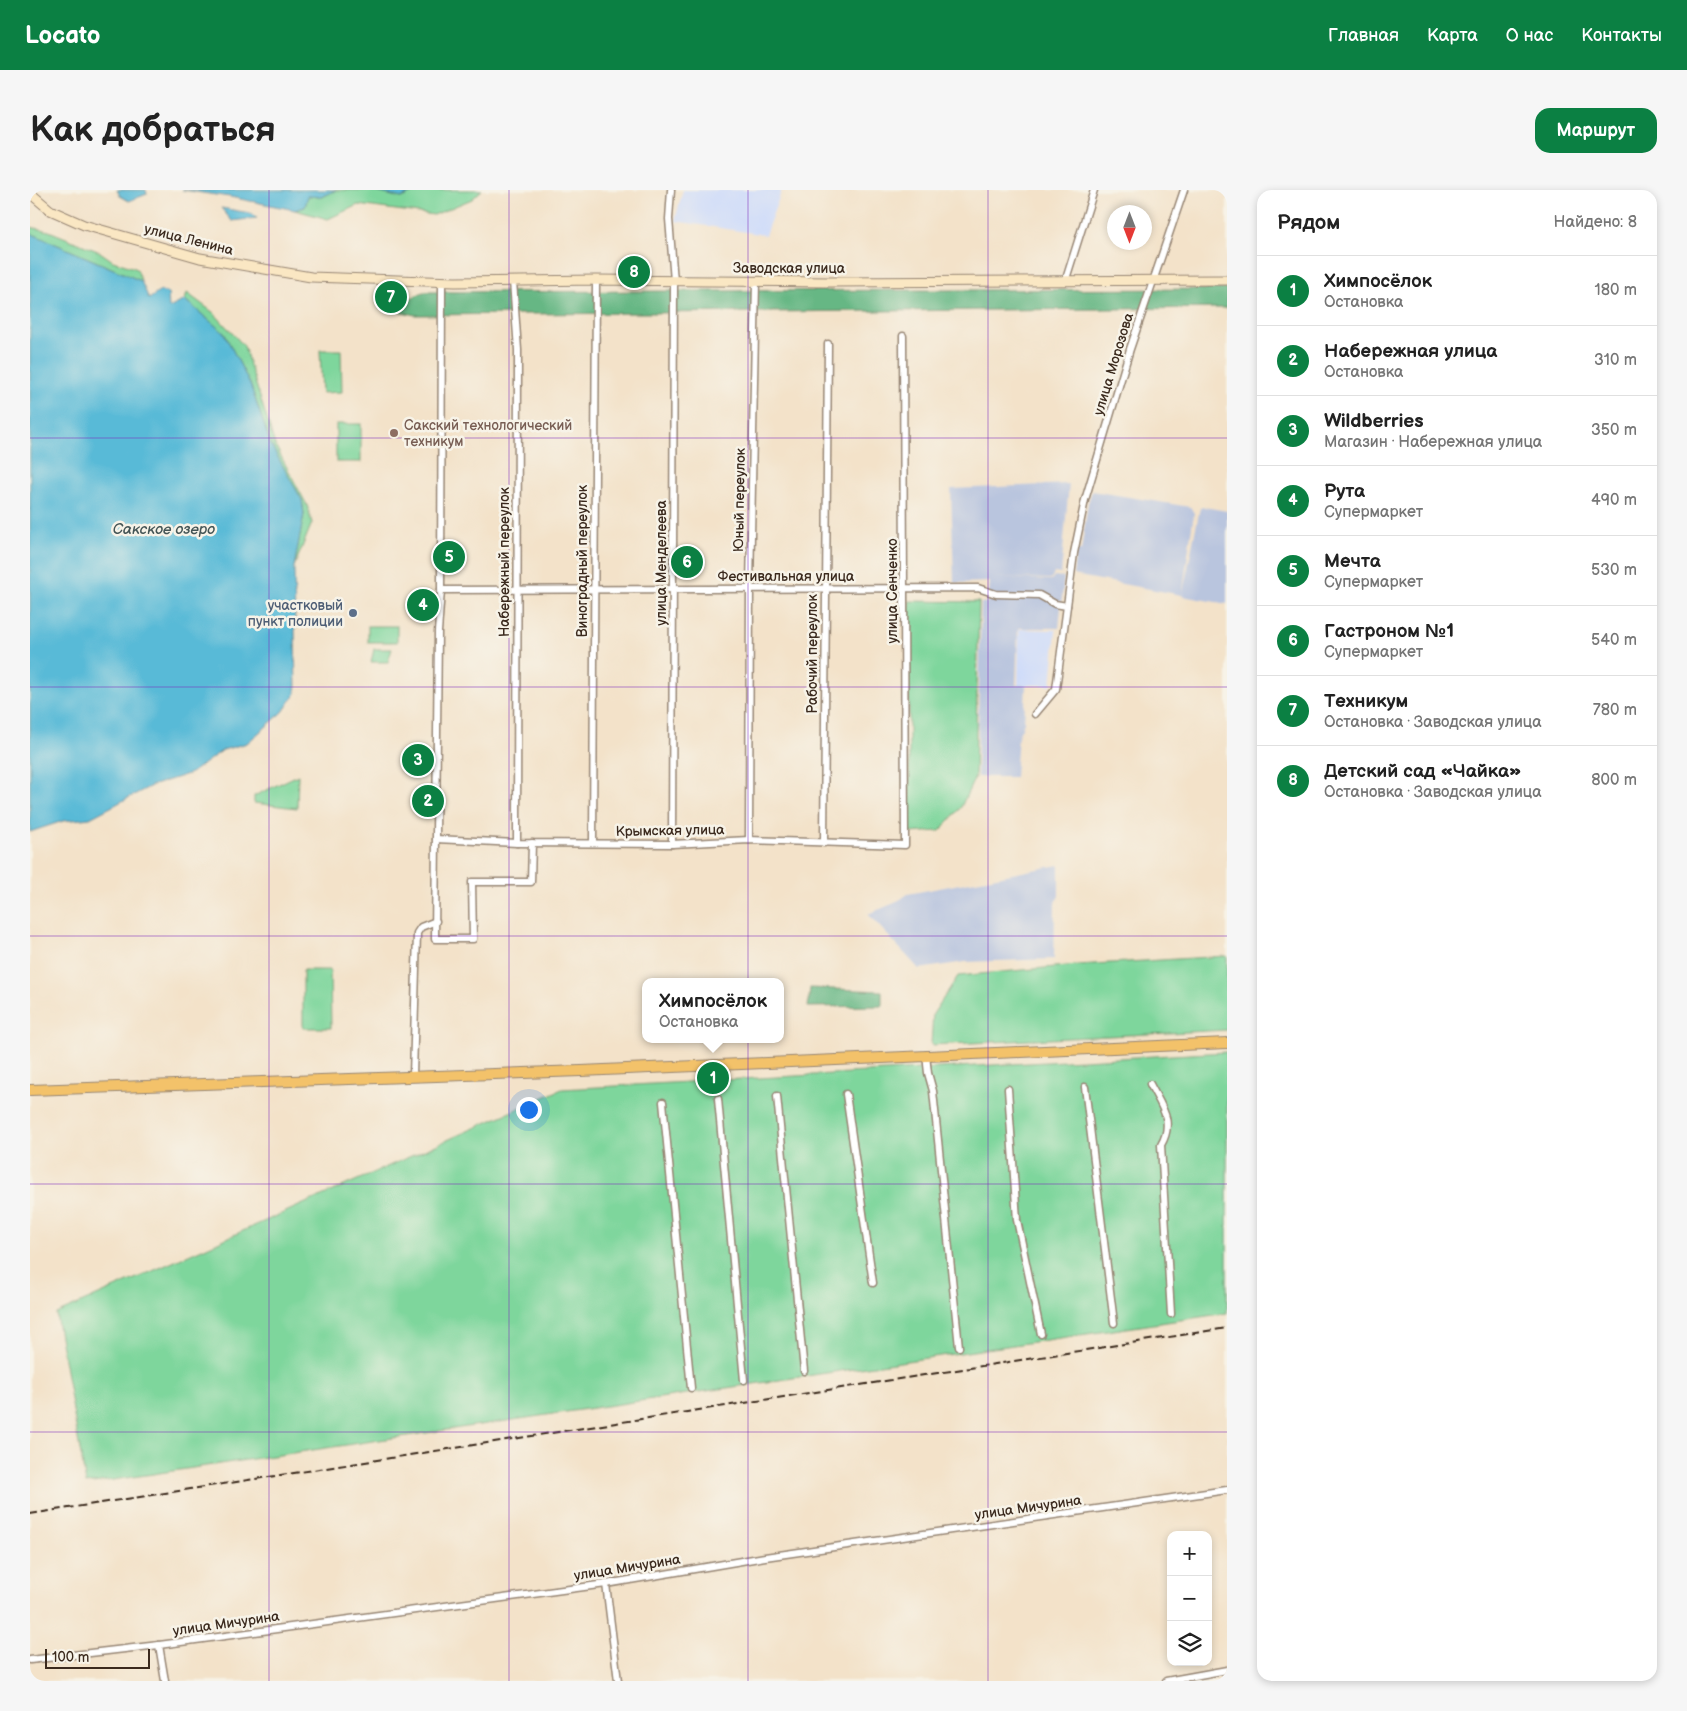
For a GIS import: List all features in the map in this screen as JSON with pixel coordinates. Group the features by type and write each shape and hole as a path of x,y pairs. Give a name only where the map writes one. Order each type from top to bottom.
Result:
{"main road":[{"path":"30,1090 1227,1043"}],"street":[{"name":"улица Менделеева","path":"671,190 669,218 674,282 672,844"},
{"path":"1066,279 1094,190"},
{"name":"улица Морозова","path":"1036,714 1056,689 1075,548 1085,500 1130,349 1184,190"},
{"name":"улица Ленина","path":"30,194 50,210 84,225 200,258 311,278 352,280"},
{"name":"Заводская улица","path":"352,280 442,282 596,280 674,282 1066,279 1227,280"},
{"name":"Виноградный переулок","path":"593,843 596,280"},
{"name":"Набережный переулок","path":"514,281 518,350 516,843"},
{"name":"Юный переулок","path":"749,840 750,589 756,281"},
{"path":"442,282 441,590 438,632 435,939 472,939 472,882 531,882 532,843"},
{"name":"улица Сенченко","path":"903,336 905,845"},
{"name":"Рабочий переулок","path":"824,843 828,344"},
{"name":"Фестивальная улица","path":"441,590 978,588 996,594 1039,595 1055,604 1067,606"},
{"name":"Крымская улица","path":"436,839 516,843 672,844 749,840 905,845"},
{"path":"413,1076 417,933 421,927 436,921"},
{"path":"926,1055 933,1091 959,1347"},
{"path":"1150,1084 1168,1123 1168,1134 1161,1145 1170,1314"},
{"path":"1085,1087 1114,1323"},
{"path":"1008,1089 1018,1220 1041,1334"},
{"path":"846,1094 873,1283"},
{"path":"777,1096 804,1371"},
{"path":"718,1099 744,1380"},
{"path":"663,1102 691,1388"},
{"name":"улица Мичурина","path":"30,1660 159,1645 606,1584 765,1557 1227,1490"},
{"path":"606,1584 618,1681"},
{"path":"159,1645 165,1681"},
{"path":"1166,1681 1227,1670"}],"shaded area":[{"path":"683,190 782,190 765,235 675,221"},
{"path":"1069,484 1061,574 1054,573 1051,579 990,577 1052,580 1054,576 1064,577 1059,628 1018,628 1016,685 1026,685 1024,723 1018,736 1015,777 977,777 981,603 988,602 990,582 954,583 951,489"},
{"path":"1092,491 1190,507 1194,513 1182,595 1073,575 1076,550 1081,551 1088,503"},
{"path":"1200,508 1227,511 1227,604 1182,596"},
{"path":"1019,629 1056,630 1051,685 1018,685"},
{"path":"1059,865 1059,896 1055,903 1054,959 965,962 919,969 868,914 895,903 908,894"}],"green space":[{"path":"336,190 370,190 401,198 418,190 482,190 472,199 434,215 358,205 328,219 295,210 305,207 308,195 322,197"},
{"path":"30,227 49,231 100,252 113,261 135,268 141,281 30,233"},
{"path":"1227,289 1227,308 415,315 389,309 423,292"},
{"path":"187,293 214,313 244,346 275,445 307,505 312,523 294,567 304,514 302,500 271,445 250,384 224,333 185,300"},
{"path":"320,350 341,350 342,392 322,393"},
{"path":"336,424 361,424 361,462 336,462"},
{"path":"909,601 979,602 975,777 961,807 940,831 909,833"},
{"path":"368,626 397,626 397,642 368,642"},
{"path":"374,649 392,649 388,662 371,662"},
{"path":"298,775 297,808 254,803 254,796"},
{"path":"1227,956 1227,1030 931,1045 933,1014 958,976 1077,965"},
{"path":"303,970 330,970 331,1028 303,1028"},
{"path":"810,988 882,991 882,1006 808,1007"},
{"path":"1227,1052 1227,1313 86,1484 56,1314 562,1089"}],"water":[{"path":"117,190 146,190 147,194 129,201 120,196"},
{"path":"182,190 336,190 322,197 308,196 305,207 295,210"},
{"path":"370,190 418,190 401,198"},
{"path":"221,208 250,213 257,218 232,221"},
{"name":"Сакское озеро","path":"30,233 141,281 149,299 160,291 168,293 169,308 185,300 224,333 250,384 271,445 302,500 304,514 294,567 296,693 283,712 247,743 223,750 191,773 151,786 90,818 63,821 30,832"}],"railway":[{"path":"30,1514 1227,1328"}],"place":[{"name":"Детский сад «Чайка»","path":"634,272"},
{"name":"Техникум","path":"391,297"},
{"name":"Сакский технологический техникум","path":"394,433"},
{"name":"Мечта","path":"449,557"},
{"name":"Гастроном №1","path":"687,562"},
{"name":"Рута","path":"423,605"},
{"name":"участковый пункт полиции","path":"353,613"},
{"name":"Wildberries","path":"418,760"},
{"name":"Набережная улица","path":"428,801"},
{"name":"Химпосёлок","path":"713,1078"}]}
